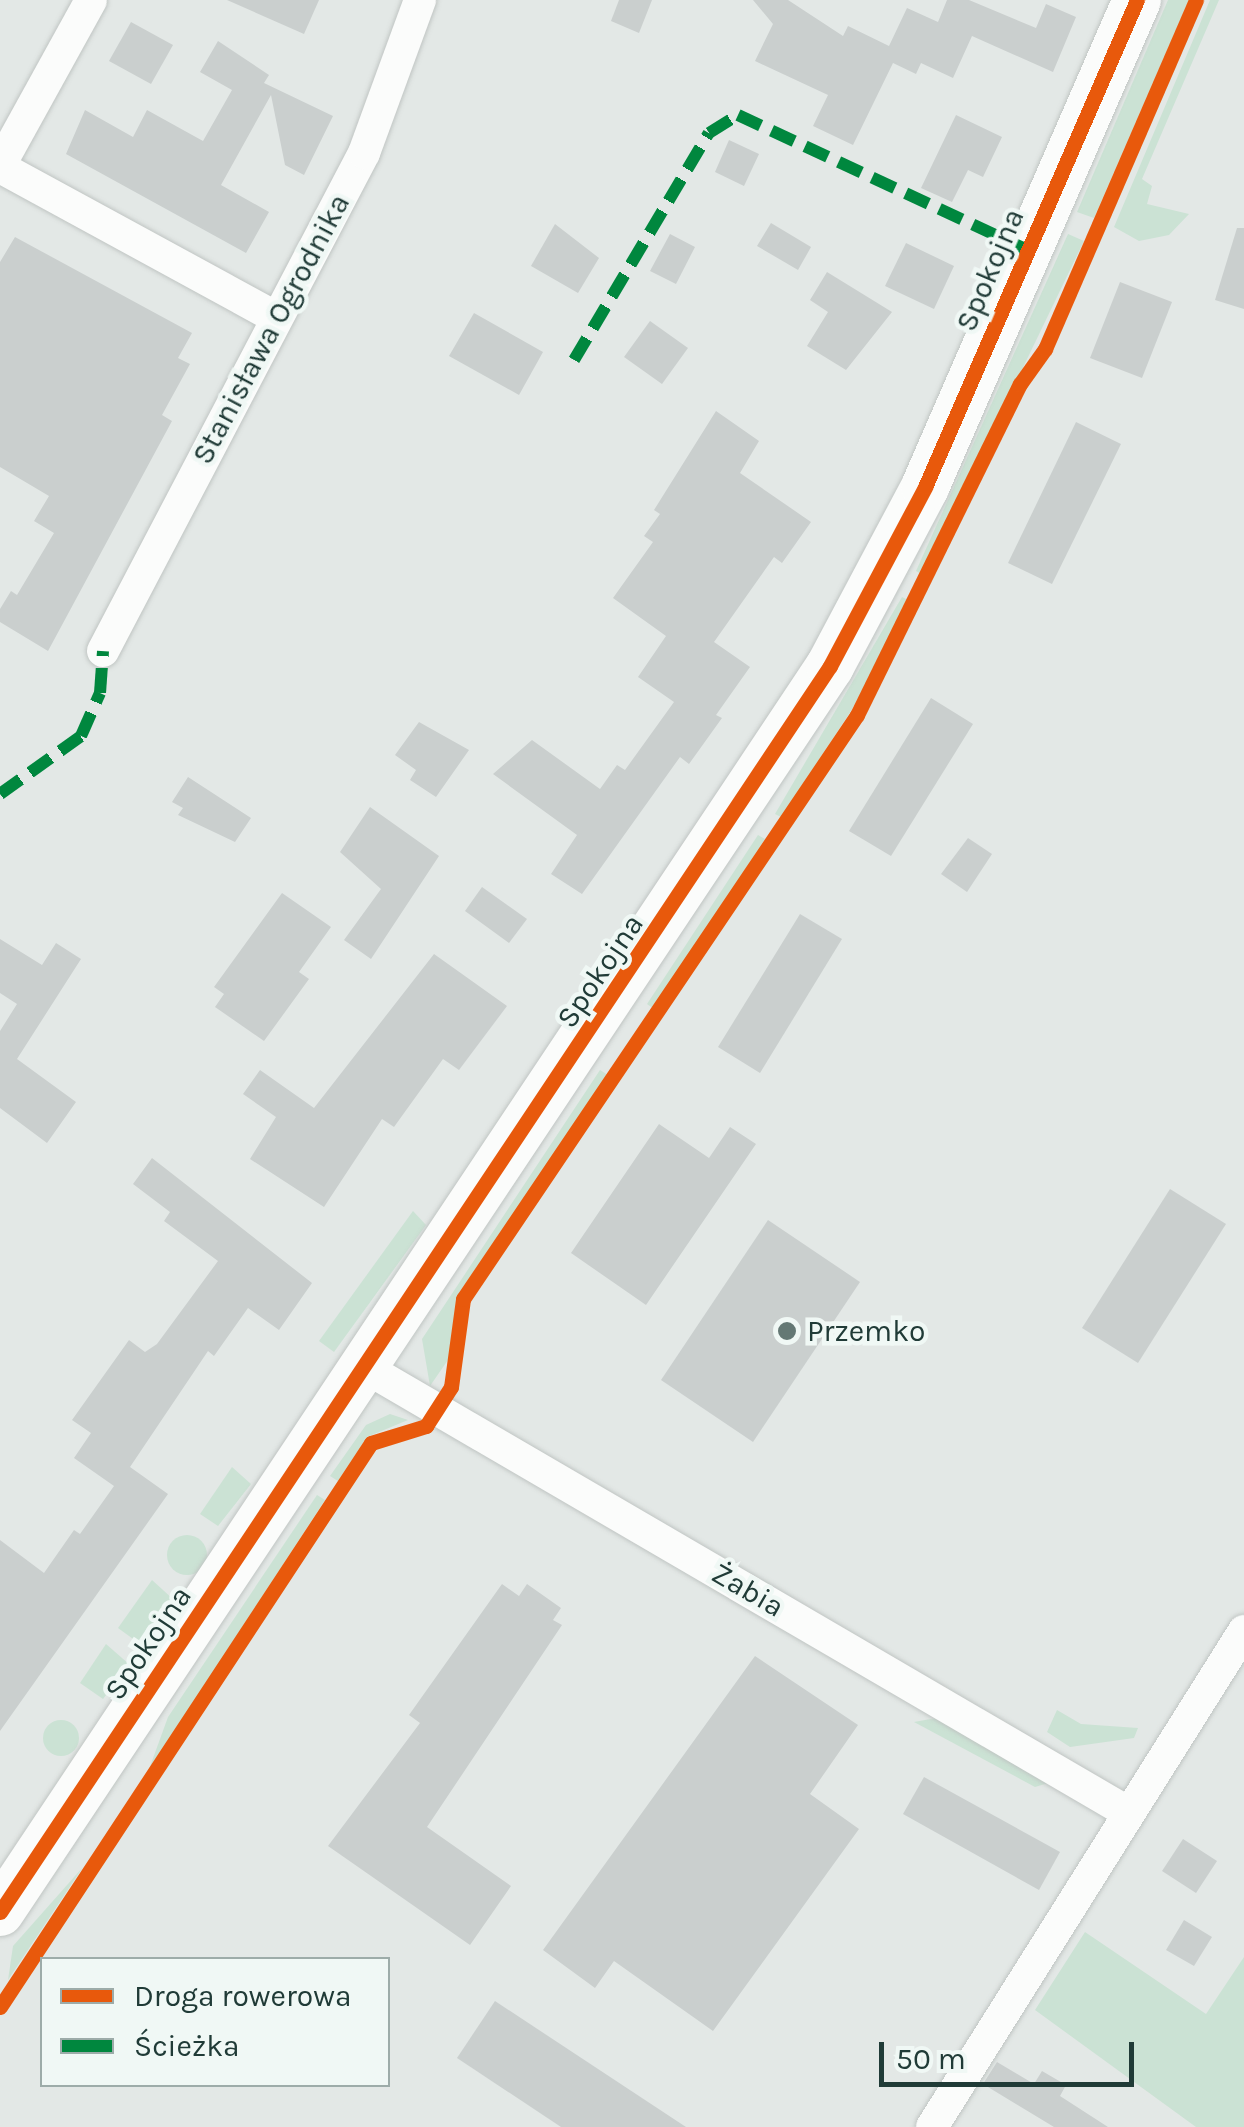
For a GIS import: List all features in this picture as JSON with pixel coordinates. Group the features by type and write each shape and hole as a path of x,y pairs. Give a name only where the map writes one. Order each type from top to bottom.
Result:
{"street":[{"path":"91,0 0,166 275,318"},
{"name":"Stanisława Ogrodnika","path":"104,651 378,123 420,0"},
{"name":"Spokojna","path":"0,1912 366,1368 830,666 925,487 1136,0"},
{"name":"Żabia","path":"366,1368 1130,1813"},
{"path":"932,2127 1244,1631"}],"green space":[{"path":"1168,0 1189,0 1094,218 1077,212"},
{"path":"1210,0 1219,0 1142,179 1152,186 1147,204 1189,214 1169,235 1139,241 1114,227"},
{"path":"1068,234 1084,241 923,575 916,571"},
{"path":"902,597 910,601 851,711 781,817 775,814"},
{"path":"758,835 765,839 654,1009 647,1004"},
{"path":"600,1070 608,1075 457,1296 450,1357 430,1386 422,1339"},
{"path":"413,1211 426,1225 334,1352 319,1341"},
{"path":"390,1414 408,1420 367,1437 338,1481 330,1476 366,1425"},
{"path":"232,1467 251,1484 218,1526 200,1514"},
{"path":"317,1495 325,1500 148,1772 168,1717"},
{"path":"187,1535 201,1541 207,1555 201,1569 187,1575 173,1569 167,1555 173,1541"},
{"path":"152,1580 174,1600 140,1644 118,1628"},
{"path":"106,1644 130,1665 103,1699 80,1683"},
{"path":"1057,1710 1081,1724 1138,1728 1134,1738 1070,1747 1047,1732"},
{"path":"936,1718 1048,1783 1035,1787 914,1722"},
{"path":"61,1720 74,1725 79,1738 74,1751 61,1756 48,1751 43,1738 48,1725"},
{"path":"83,1867 8,1980 13,1946"},
{"path":"1085,1932 1206,2014 1244,1957 1244,2127 1196,2127 1035,2010"}],"building":[{"path":"227,0 319,0 304,34"},
{"path":"619,0 652,0 639,33 611,21"},
{"path":"753,0 788,0 843,36 848,26 889,46 907,8 938,22 947,0 969,0 1036,28 1046,4 1076,17 1053,72 972,36 953,78 921,63 916,74 893,63 853,145 813,126 828,95 755,61 773,24"},
{"path":"131,22 173,45 151,84 109,61"},
{"path":"218,41 269,75 264,83 333,116 304,175 285,165 271,95 221,185 269,212 246,253 66,154 85,110 133,137 147,110 203,141 232,90 200,72"},
{"path":"956,115 1002,137 983,177 968,170 952,202 921,188"},
{"path":"729,140 759,154 744,186 715,172"},
{"path":"771,223 811,247 798,270 757,246"},
{"path":"555,224 599,258 578,293 531,266"},
{"path":"1237,228 1244,228 1244,309 1215,300"},
{"path":"670,234 695,247 676,284 650,271"},
{"path":"15,237 192,333 178,358 190,364 162,415 172,421 48,651 0,622 0,609 11,591 17,595 54,533 34,521 49,496 0,467 0,262"},
{"path":"906,243 954,266 934,309 885,286"},
{"path":"827,272 892,312 846,370 807,346 828,312 810,300"},
{"path":"1120,282 1172,302 1142,378 1090,358"},
{"path":"474,313 543,352 519,395 449,356"},
{"path":"650,321 688,348 662,384 624,357"},
{"path":"716,411 759,441 740,473 811,522 782,563 774,557 714,642 750,667 716,715 722,718 689,764 680,757 582,894 551,874 577,835 493,774 532,740 600,789 617,765 625,770 674,702 638,677 666,636 613,598 653,542 644,536 660,514 654,510"},
{"path":"1076,422 1121,444 1052,584 1008,563"},
{"path":"931,698 973,724 891,856 849,831"},
{"path":"419,722 469,750 436,797 410,780 416,770 395,755"},
{"path":"188,777 251,818 235,842 178,815 183,808 172,802"},
{"path":"370,807 439,856 371,959 344,940 381,889 340,852"},
{"path":"968,838 992,854 967,892 941,874"},
{"path":"482,887 527,919 509,943 465,911"},
{"path":"282,893 331,927 299,972 309,979 264,1041 215,1007 224,994 214,987"},
{"path":"800,914 842,939 760,1073 718,1047"},
{"path":"0,939 42,965 56,943 81,959 17,1059 76,1102 47,1143 0,1108 0,1031 17,1004 0,993"},
{"path":"434,954 507,1006 459,1070 443,1059 394,1127 382,1119 324,1207 250,1159 276,1117 243,1094 260,1070 314,1108"},
{"path":"659,1124 709,1158 730,1127 756,1144 646,1305 571,1253"},
{"path":"152,1158 312,1283 279,1330 248,1308 214,1356 208,1351 130,1467 168,1494 0,1731 0,1540 44,1573 74,1530 80,1534 114,1486 74,1458 91,1433 72,1420 129,1340 145,1352 157,1344 218,1261 164,1221 170,1212 133,1184"},
{"path":"1170,1189 1226,1224 1138,1363 1082,1328"},
{"path":"768,1220 860,1282 753,1442 661,1380"},
{"path":"502,1584 519,1596 527,1584 561,1608 553,1620 562,1625 427,1827 511,1886 470,1945 328,1846 420,1723 409,1715"},
{"path":"755,1656 858,1725 810,1794 859,1829 713,2031 614,1961 595,1988 543,1950"},
{"path":"924,1777 1060,1852 1039,1890 903,1814"},
{"path":"1183,1839 1217,1861 1196,1893 1162,1871"},
{"path":"1184,1920 1212,1937 1194,1966 1166,1950"},
{"path":"495,2001 686,2127 561,2127 457,2058"},
{"path":"997,2062 1034,2084 1042,2071 1066,2085 1060,2096 1108,2127 1054,2127 983,2084"}],"marked path":[{"path":"574,360 709,133 738,115 1029,251"},
{"path":"0,794 81,736 100,693 103,651"}],"cycle path":[{"path":"0,1912 830,666 925,487 1137,0"},
{"path":"0,2007 371,1443 426,1426 451,1387 463,1299 857,715 1020,384 1045,349 1196,0"}],"place":[{"name":"Przemko","path":"787,1331"}]}
